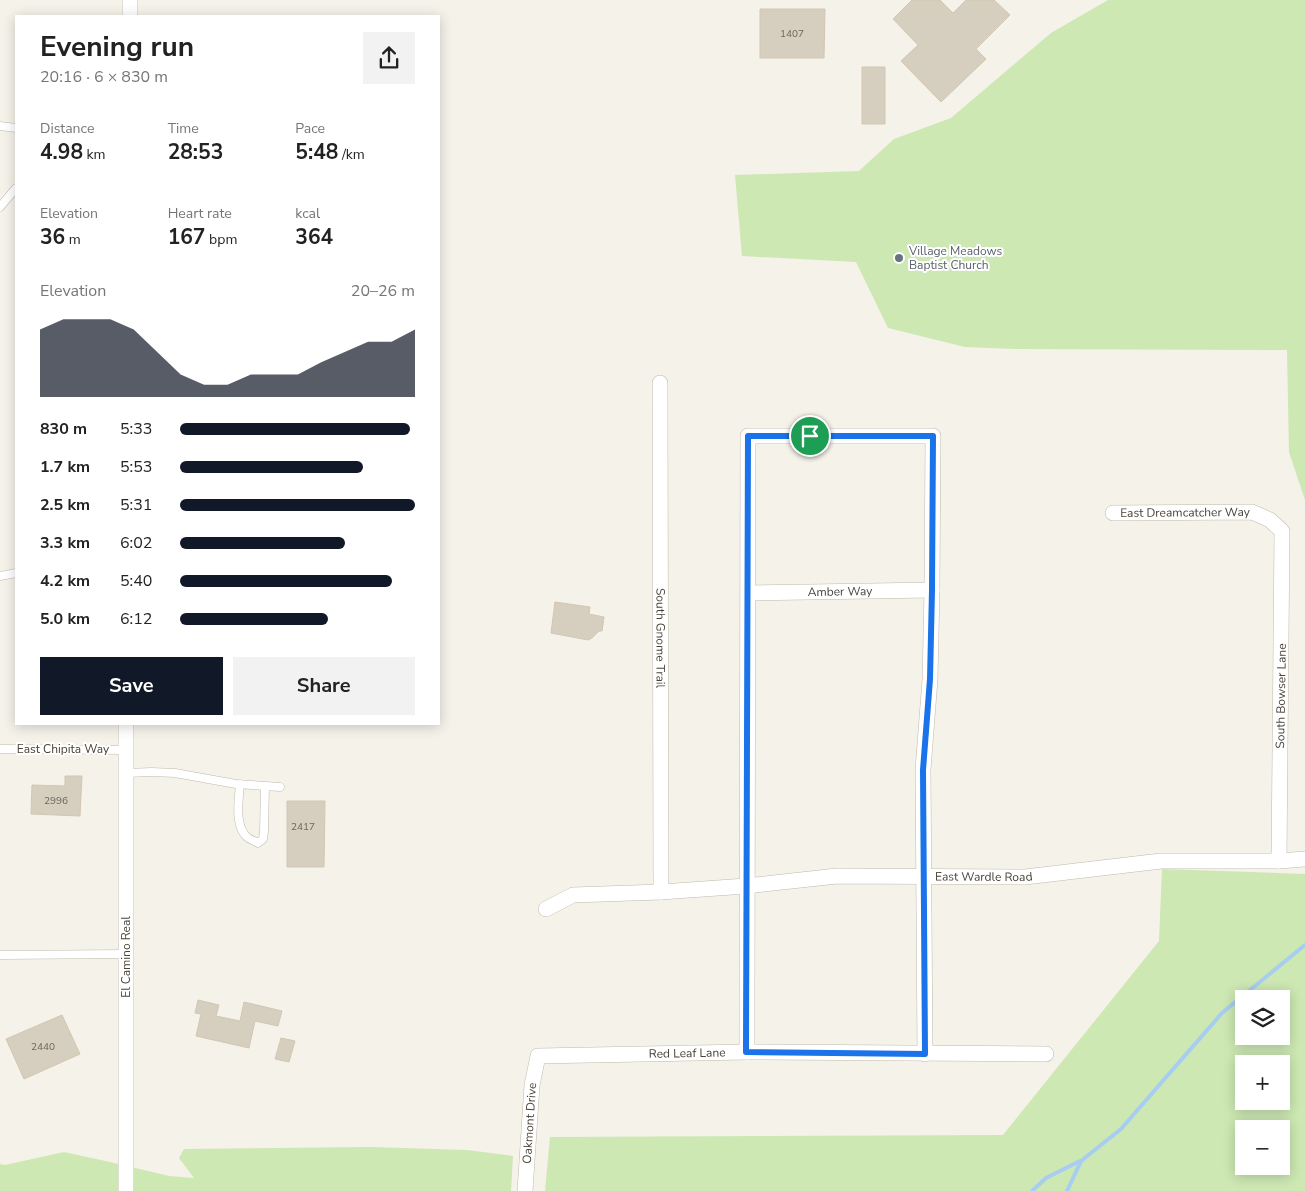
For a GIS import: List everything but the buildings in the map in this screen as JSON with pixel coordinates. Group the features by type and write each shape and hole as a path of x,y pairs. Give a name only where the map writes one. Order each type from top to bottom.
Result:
{"street":[{"path":"130,0 130,15"},
{"name":"South Gnome Trail","path":"660,383 661,892"},
{"path":"746,1052 749,593 748,436 933,436 930,679 923,770 925,1054"},
{"name":"East Dreamcatcher Way","path":"1113,513 1252,512 1270,520 1282,531"},
{"name":"South Bowser Lane","path":"1279,861 1282,531"},
{"name":"Amber Way","path":"749,593 932,590"},
{"name":"El Camino Real","path":"126,725 126,1191"},
{"name":"East Wardle Road","path":"546,909 573,895 661,892 746,886 837,876 1025,877 1162,861 1279,861 1305,859"},
{"name":"Red Leaf Lane","path":"538,1056 746,1052 1046,1054"},
{"name":"Oakmont Drive","path":"524,1191 532,1085 538,1056"}],"lane":[{"path":"0,126 15,128"},
{"path":"0,207 15,189"},
{"path":"0,576 15,573"},
{"name":"East Chipita Way","path":"0,749 126,750"},
{"path":"126,773 175,773 240,784 280,787"},
{"path":"240,784 239,824 242,832 248,838 258,843 263,838 264,831 265,786"},
{"path":"0,955 126,954"}],"green space":[{"path":"1108,0 1305,0 1305,500 1289,452 1287,350 1016,349 965,347 888,328 856,262 742,256 735,175 859,171 894,139 951,118 1051,33"},
{"path":"1162,869 1305,874 1305,1191 545,1191 550,1137 1003,1135 1159,941"},
{"path":"370,1147 467,1150 513,1156 511,1191 0,1191 0,1164 5,1165 64,1152 169,1176 194,1178 179,1158 184,1149"}],"waterway":[{"path":"1067,1191 1081,1161 1121,1129 1222,1013 1305,945"},
{"path":"1032,1191 1046,1178 1080,1161"}],"place":[{"name":"Village Meadows Baptist Church","path":"899,258"}],"route":[{"path":"748,436 810,436 933,436 930,679 923,770 925,1054 746,1052 749,593 748,436"}]}
